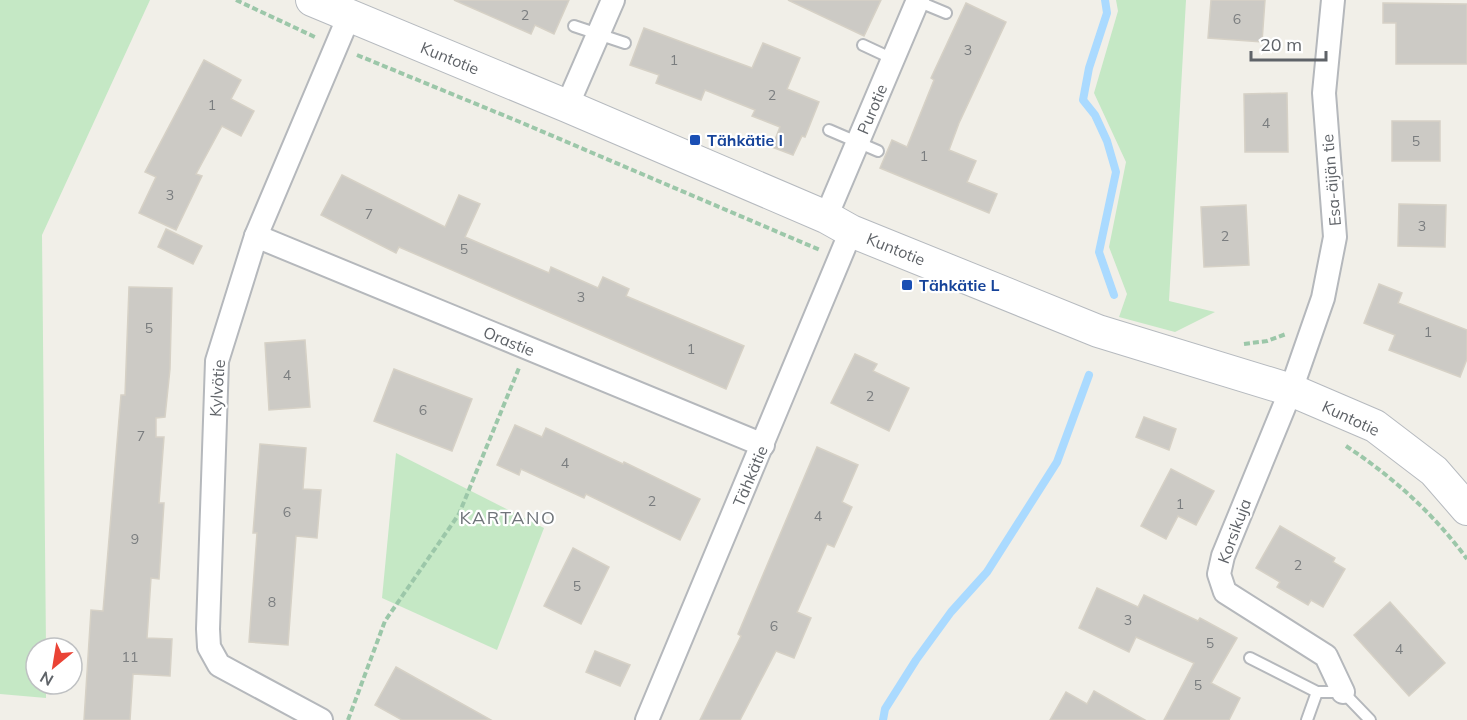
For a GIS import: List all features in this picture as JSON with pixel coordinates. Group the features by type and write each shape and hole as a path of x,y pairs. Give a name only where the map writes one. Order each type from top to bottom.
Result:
{"street":[{"name":"Kuntotie","path":"312,0 567,106 838,224 1098,331 1291,390 1375,426 1434,471 1467,509"},
{"path":"567,106 613,0"},
{"name":"Esa-äijän tie","path":"1291,390 1323,297 1335,237 1324,93 1333,0"},
{"name":"Purotie","path":"838,224 868,147 893,59 918,1"},
{"name":"Kylvötie","path":"321,720 219,665 209,647 217,361 256,236 349,16"},
{"name":"Tähkätie","path":"647,720 763,445 838,224"},
{"name":"Orastie","path":"256,236 763,445"},
{"name":"Korsikuja","path":"1291,390 1222,556 1219,574 1226,592 1326,656 1343,692"}],"lane":[{"path":"918,1 946,14"},
{"path":"574,26 625,43"},
{"path":"863,45 893,59"},
{"path":"829,130 868,147"},
{"path":"1250,658 1317,692 1343,692 1370,720"},
{"path":"1307,720 1317,692"}],"path":[{"path":"348,720 385,621 459,514 527,348"}],"green space":[{"path":"0,0 150,0 42,235 46,636 24,636 24,696 46,696 46,698 0,694"},
{"path":"1116,0 1186,0 1169,301 1215,312 1175,332 1119,317 1127,294 1109,247 1126,162 1094,93 1118,11"},
{"path":"396,453 544,528 497,650 382,598"}],"building":[{"path":"454,0 569,0 554,34 535,25 531,34"},
{"path":"788,0 881,0 864,36"},
{"path":"1211,0 1265,0 1262,42 1208,38"},
{"path":"966,3 1006,22 959,123 949,150 976,161 967,182 997,194 989,213 880,168 892,140 907,147 934,80 931,78"},
{"path":"1383,3 1467,4 1467,64 1396,64 1396,23 1383,23"},
{"path":"644,28 752,68 763,43 800,58 787,89 819,102 805,137 802,136 793,155 772,147 780,127 752,116 755,110 705,90 701,100 656,83 659,75 630,65"},
{"path":"204,60 241,80 231,99 254,111 241,136 222,126 196,174 202,176 176,230 139,213 156,177 145,172"},
{"path":"1287,93 1288,152 1245,152 1244,94"},
{"path":"1392,121 1440,121 1440,161 1392,161"},
{"path":"342,175 445,227 459,195 480,204 465,237 549,273 551,267 598,288 603,277 629,289 626,296 744,346 726,389 399,247 396,253 321,215"},
{"path":"1399,204 1446,205 1445,247 1398,246"},
{"path":"1246,205 1249,265 1204,267 1201,207"},
{"path":"166,229 202,246 193,264 158,247"},
{"path":"1379,284 1402,293 1398,303 1467,330 1467,359 1460,377 1389,350 1395,335 1364,323"},
{"path":"129,287 172,288 170,369 165,417 156,418 156,437 164,437 159,503 164,503 159,579 151,578 147,638 172,639 170,676 133,674 130,720 84,720 91,610 103,611 121,395 125,395"},
{"path":"305,340 310,407 269,410 265,343"},
{"path":"855,354 877,364 873,371 909,388 889,431 831,403"},
{"path":"394,369 472,399 452,451 374,421"},
{"path":"1144,417 1176,429 1169,450 1136,437"},
{"path":"515,425 542,437 546,428 700,499 680,540 586,494 584,498 521,469 519,475 497,465"},
{"path":"260,444 306,448 303,489 321,490 317,538 296,536 288,645 249,642 257,533 253,533"},
{"path":"817,447 858,465 842,502 852,507 834,547 827,544 797,612 811,618 794,658 776,651 740,720 700,720 741,636 738,634"},
{"path":"1171,469 1214,491 1196,525 1178,516 1166,539 1141,526"},
{"path":"1280,526 1335,558 1333,562 1345,569 1323,607 1311,600 1308,605 1277,587 1280,582 1256,568"},
{"path":"573,548 609,567 581,624 544,606"},
{"path":"1097,588 1138,607 1144,595 1198,621 1200,618 1237,638 1211,683 1240,698 1229,720 1164,720 1194,663 1136,637 1129,652 1079,628"},
{"path":"1390,602 1445,663 1409,696 1354,635"},
{"path":"595,651 630,665 620,686 586,672"},
{"path":"396,667 491,720 402,720 375,705"},
{"path":"1094,691 1145,720 1050,720 1066,692 1087,704"}],"waterway":[{"path":"1105,0 1107,13 1089,68 1083,100 1095,115 1107,141 1116,172 1099,252 1114,295"},
{"path":"883,720 885,709 916,660 951,612 987,572 1057,462 1089,375"}],"place":[{"name":"Tähkätie I","path":"695,140"},
{"name":"Tähkätie L","path":"907,285"}],"district":[{"name":"KARTANO","path":"508,517"}]}
